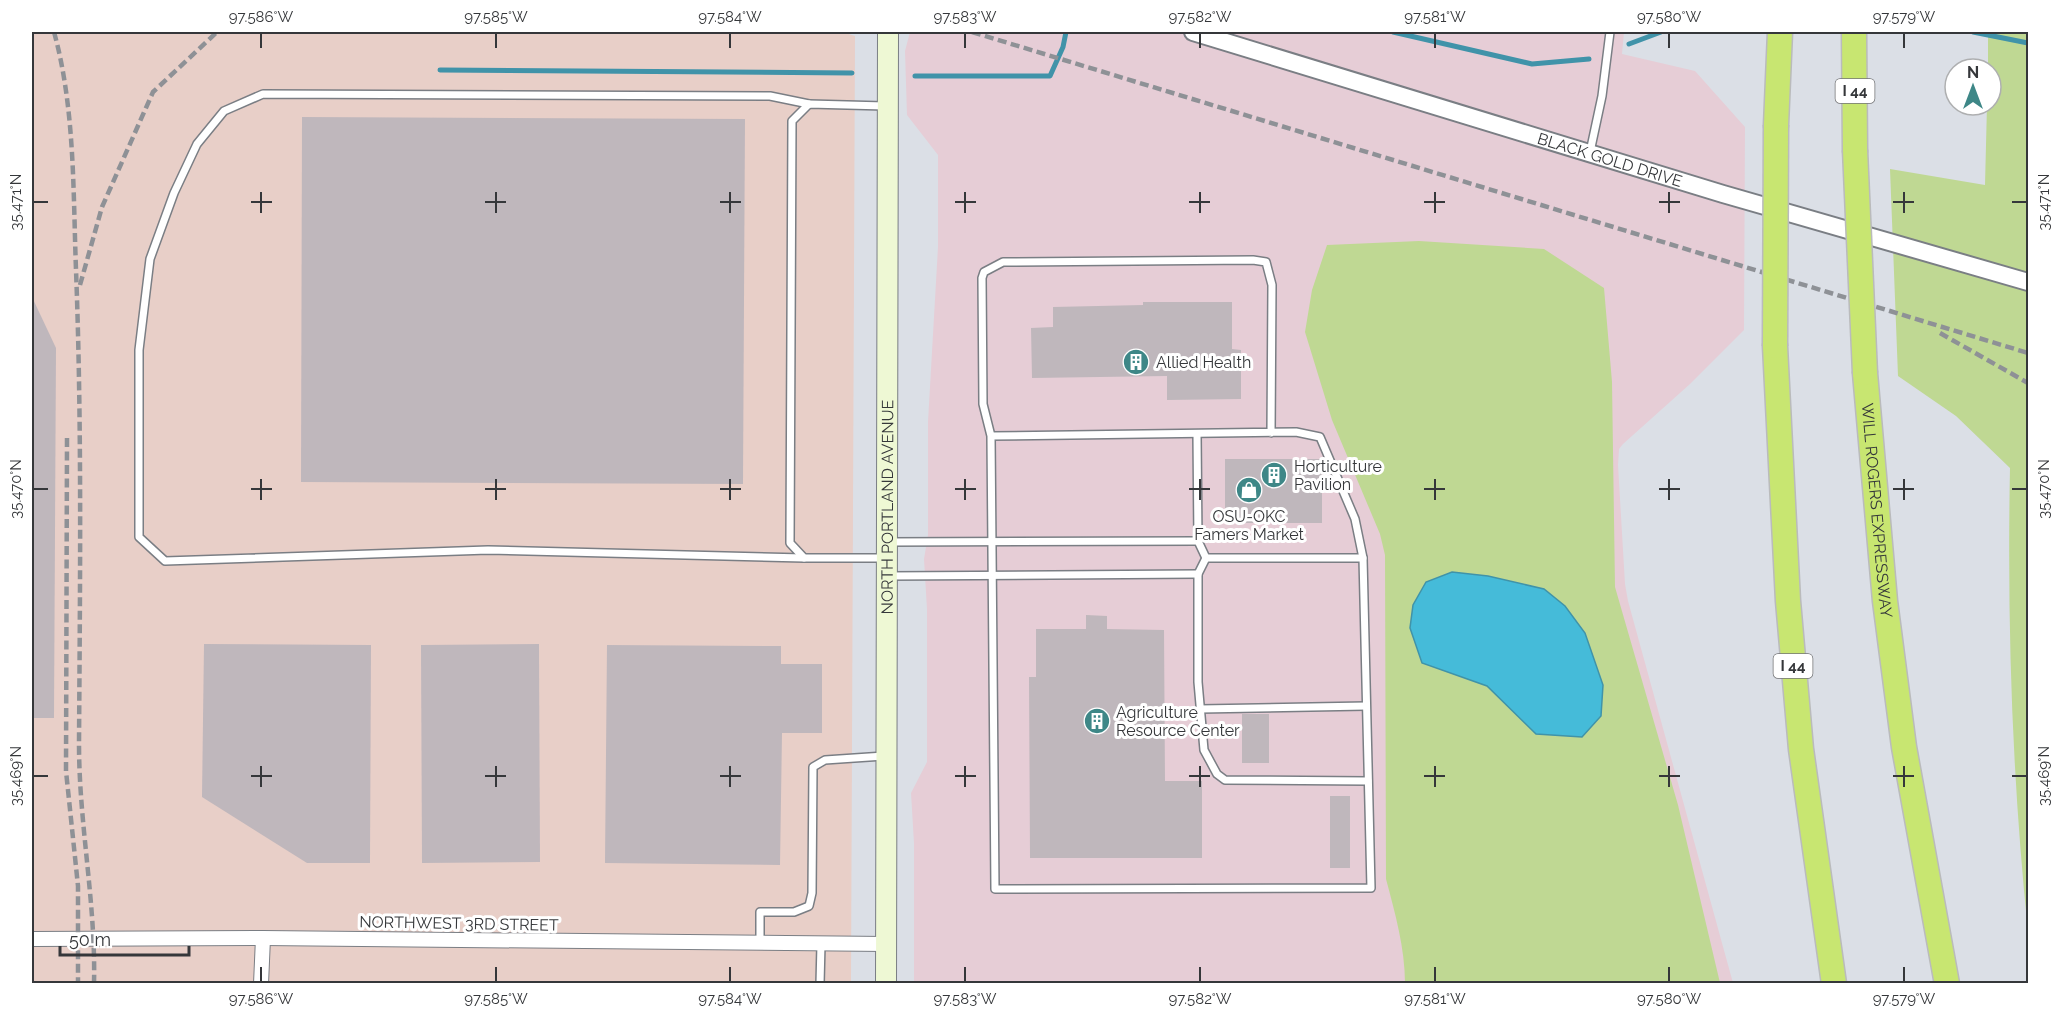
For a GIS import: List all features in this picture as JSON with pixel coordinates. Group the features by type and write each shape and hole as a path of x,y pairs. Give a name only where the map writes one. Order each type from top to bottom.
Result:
{"highway":[{"name":"I 44","path":"1780,32 1776,126 1775,346 1788,601 1799,726 1834,984"},
{"name":"WILL ROGERS EXPRESSWAY","path":"1854,32 1855,150 1865,373 1885,601 1904,747 1947,984"}],"main road":[{"name":"NORTH PORTLAND AVENUE","path":"886,984 888,32"}],"street":[{"name":"BLACK GOLD DRIVE","path":"1193,32 1723,194 2028,282"},
{"name":"NORTHWEST 3RD STREET","path":"32,939 263,938 886,944"},
{"path":"261,984 263,938"}],"lane":[{"path":"1590,152 1602,96 1610,32"},
{"path":"888,106 809,104 770,96 263,94 225,111 197,144 174,193 150,260 139,350 139,537 165,561 488,550 886,559 993,576 1198,574"},
{"path":"804,558 790,543 792,121 809,104"},
{"path":"991,436 1197,434 1271,433 1296,432 1320,437 1355,519 1362,558 1371,888 995,889 991,436 983,404 982,278 990,267 1003,262 1253,260 1266,262 1272,285 1271,433"},
{"path":"1197,434 1198,542 1206,558"},
{"path":"886,559 992,543 1198,542"},
{"path":"1206,558 1362,558"},
{"path":"1206,558 1198,574 1198,682 1204,750 1216,774 1225,780 1368,781"},
{"path":"1200,709 1366,706"},
{"path":"760,943 760,912 794,912 809,906 812,894 813,767 825,759 886,756"},
{"path":"820,984 821,944"}],"shaded area":[{"path":"32,32 842,32 855,36 851,983 32,983"},
{"path":"910,32 1624,32 1622,54 1695,71 1745,127 1744,330 1690,384 1623,444 1619,449 1618,465 1628,601 1733,983 914,983 914,843 911,793 927,762 927,609 924,559 928,535 928,422 938,247 938,155 907,115 905,51"}],"green space":[{"path":"1988,32 2028,32 2028,931 2014,758 2009,584 2010,468 1956,416 1898,376 1890,169 1985,185 1987,117 2003,117 2003,57 1988,57"},
{"path":"1419,241 1544,249 1604,288 1612,382 1615,587 1678,805 1720,983 1405,983 1401,944 1386,879 1385,555 1380,534 1332,420 1305,332 1312,290 1327,245"}],"water":[{"path":"1452,572 1488,576 1544,589 1565,606 1585,633 1603,685 1601,716 1582,737 1536,734 1487,686 1422,663 1410,628 1413,605 1426,582"}],"building":[{"path":"302,117 745,119 743,484 301,482"},
{"path":"32,297 56,348 54,718 32,718"},
{"name":"Allied Health","path":"1143,302 1232,302 1232,349 1241,350 1241,399 1167,400 1167,376 1032,378 1031,328 1053,327 1053,307 1143,305"},
{"name":"Horticulture Pavilion","path":"1225,459 1322,459 1322,523 1225,523"},
{"path":"1086,615 1107,616 1107,629 1164,630 1165,781 1202,781 1202,858 1030,858 1029,677 1036,677 1036,629 1086,629"},
{"path":"204,644 371,645 370,863 307,863 202,797"},
{"path":"539,644 540,862 422,863 421,645"},
{"path":"607,645 781,646 781,664 822,664 822,733 782,733 780,865 605,863"},
{"path":"1242,714 1269,714 1269,763 1242,763"},
{"path":"1330,796 1350,796 1350,868 1330,868"}],"waterway":[{"path":"915,76 1050,76 1063,47 1066,32"},
{"path":"1393,32 1532,64 1589,59"},
{"path":"1629,44 1661,32"},
{"path":"1973,32 2028,43"},
{"path":"440,70 852,73"}],"railway":[{"path":"54,32 66,90 73,180 80,448 79,744 94,954 94,984"},
{"path":"80,285 102,207 153,92 217,32"},
{"path":"972,32 2028,353"},
{"path":"1940,333 2028,383"},
{"path":"67,438 66,771 78,886 78,984"}],"place":[{"name":"Allied Health","path":"1136,362"},
{"name":"Horticulture Pavilion","path":"1274,475"},
{"name":"OSU-OKC Famers Market","path":"1249,490"},
{"name":"Agriculture Resource Center","path":"1097,721"}]}
